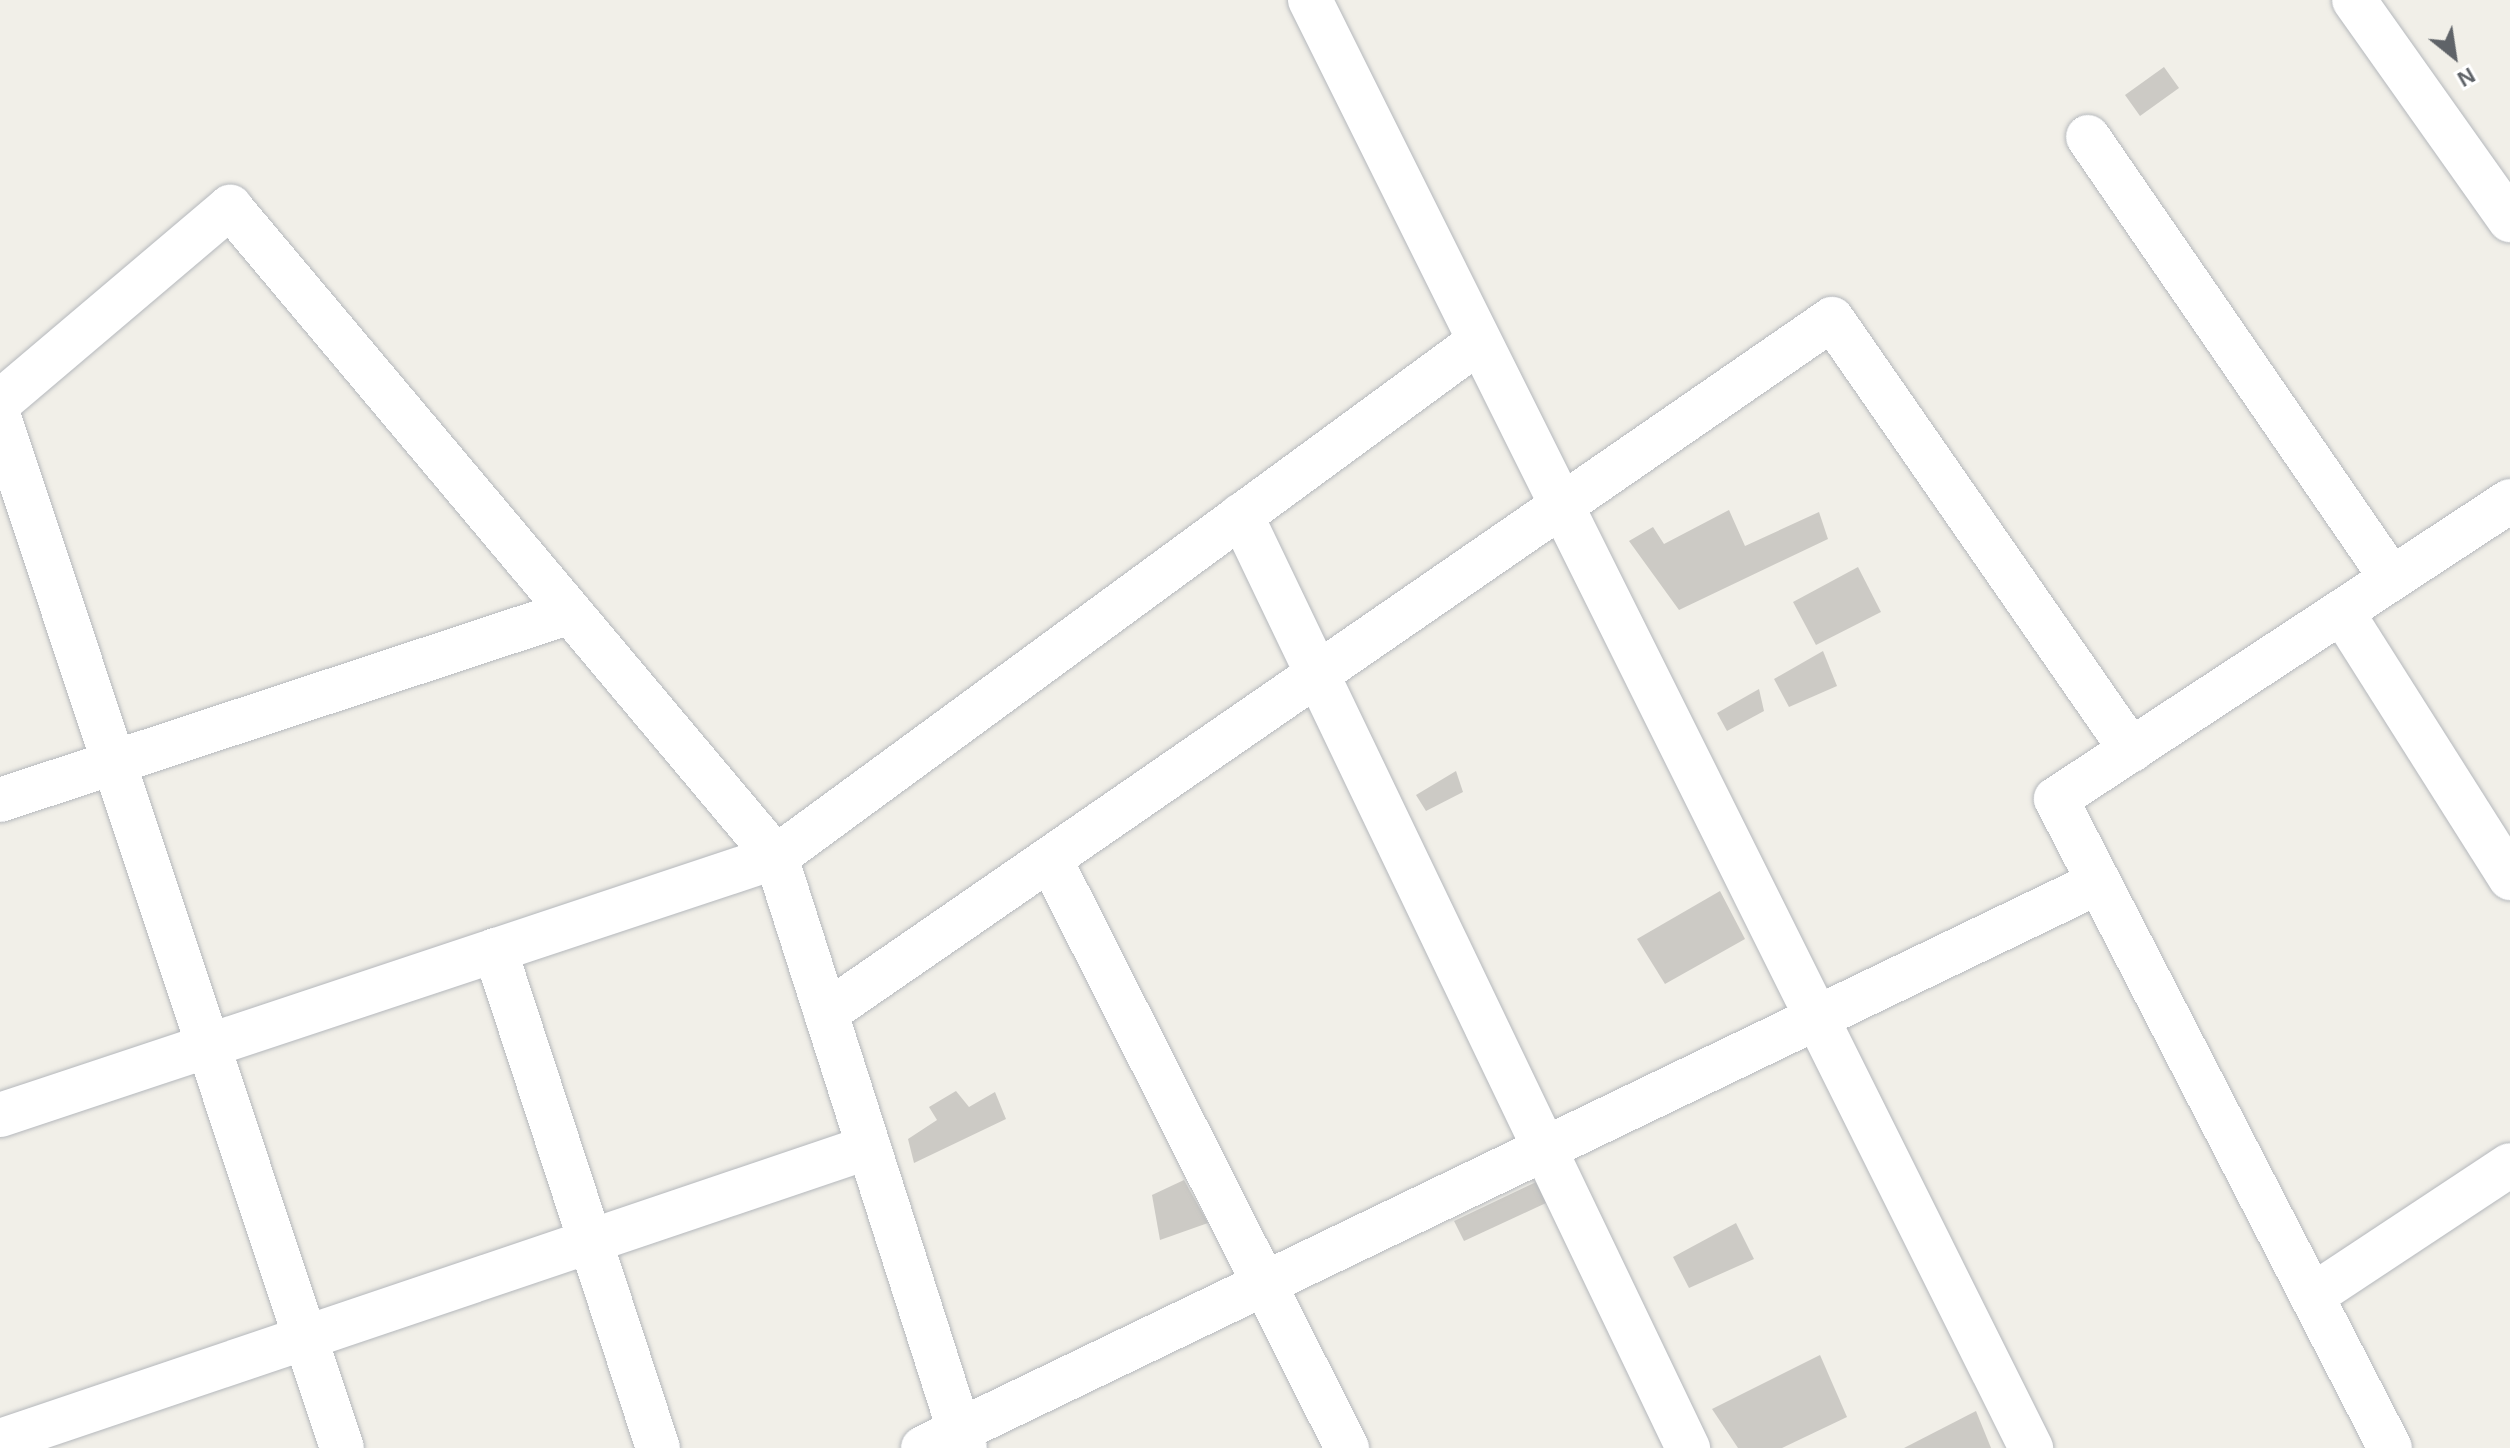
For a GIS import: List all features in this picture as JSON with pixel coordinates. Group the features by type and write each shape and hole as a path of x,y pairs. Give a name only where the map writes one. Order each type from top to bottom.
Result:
{"street":[{"path":"1310,0 2031,1448"},
{"path":"2354,0 2510,220"},
{"path":"2088,137 2392,579"},
{"path":"0,402 230,207 776,857 869,1147 949,1444 2099,882"},
{"path":"826,1013 1832,319 2131,750"},
{"path":"0,1115 776,857 1478,342"},
{"path":"0,420 342,1448"},
{"path":"2390,1448 2056,799 2510,501"},
{"path":"1241,515 1688,1448"},
{"path":"0,800 570,612"},
{"path":"2342,612 2510,878"},
{"path":"1050,859 1347,1448"},
{"path":"495,950 658,1448"},
{"path":"0,1441 869,1147"},
{"path":"2312,1296 2510,1165"}],"building":[{"path":"2164,67 2179,88 2140,116 2125,95"},
{"path":"1729,510 1745,546 1819,512 1828,539 1679,610 1629,541 1653,527 1664,544"},
{"path":"1858,567 1881,612 1816,645 1793,602"},
{"path":"1823,651 1837,686 1789,707 1774,679"},
{"path":"1759,689 1764,711 1727,731 1717,713"},
{"path":"1456,771 1463,792 1426,811 1416,795"},
{"path":"1720,891 1745,939 1665,984 1637,939"},
{"path":"956,1091 969,1107 995,1092 1006,1119 914,1163 908,1139 937,1120 929,1107"},
{"path":"1184,1180 1208,1223 1160,1240 1152,1195"},
{"path":"1536,1182 1546,1203 1464,1241 1454,1221"},
{"path":"1736,1223 1754,1259 1689,1288 1673,1257"},
{"path":"1820,1355 1847,1417 1782,1448 1738,1448 1712,1409"},
{"path":"1976,1411 1991,1448 1904,1448"}]}
